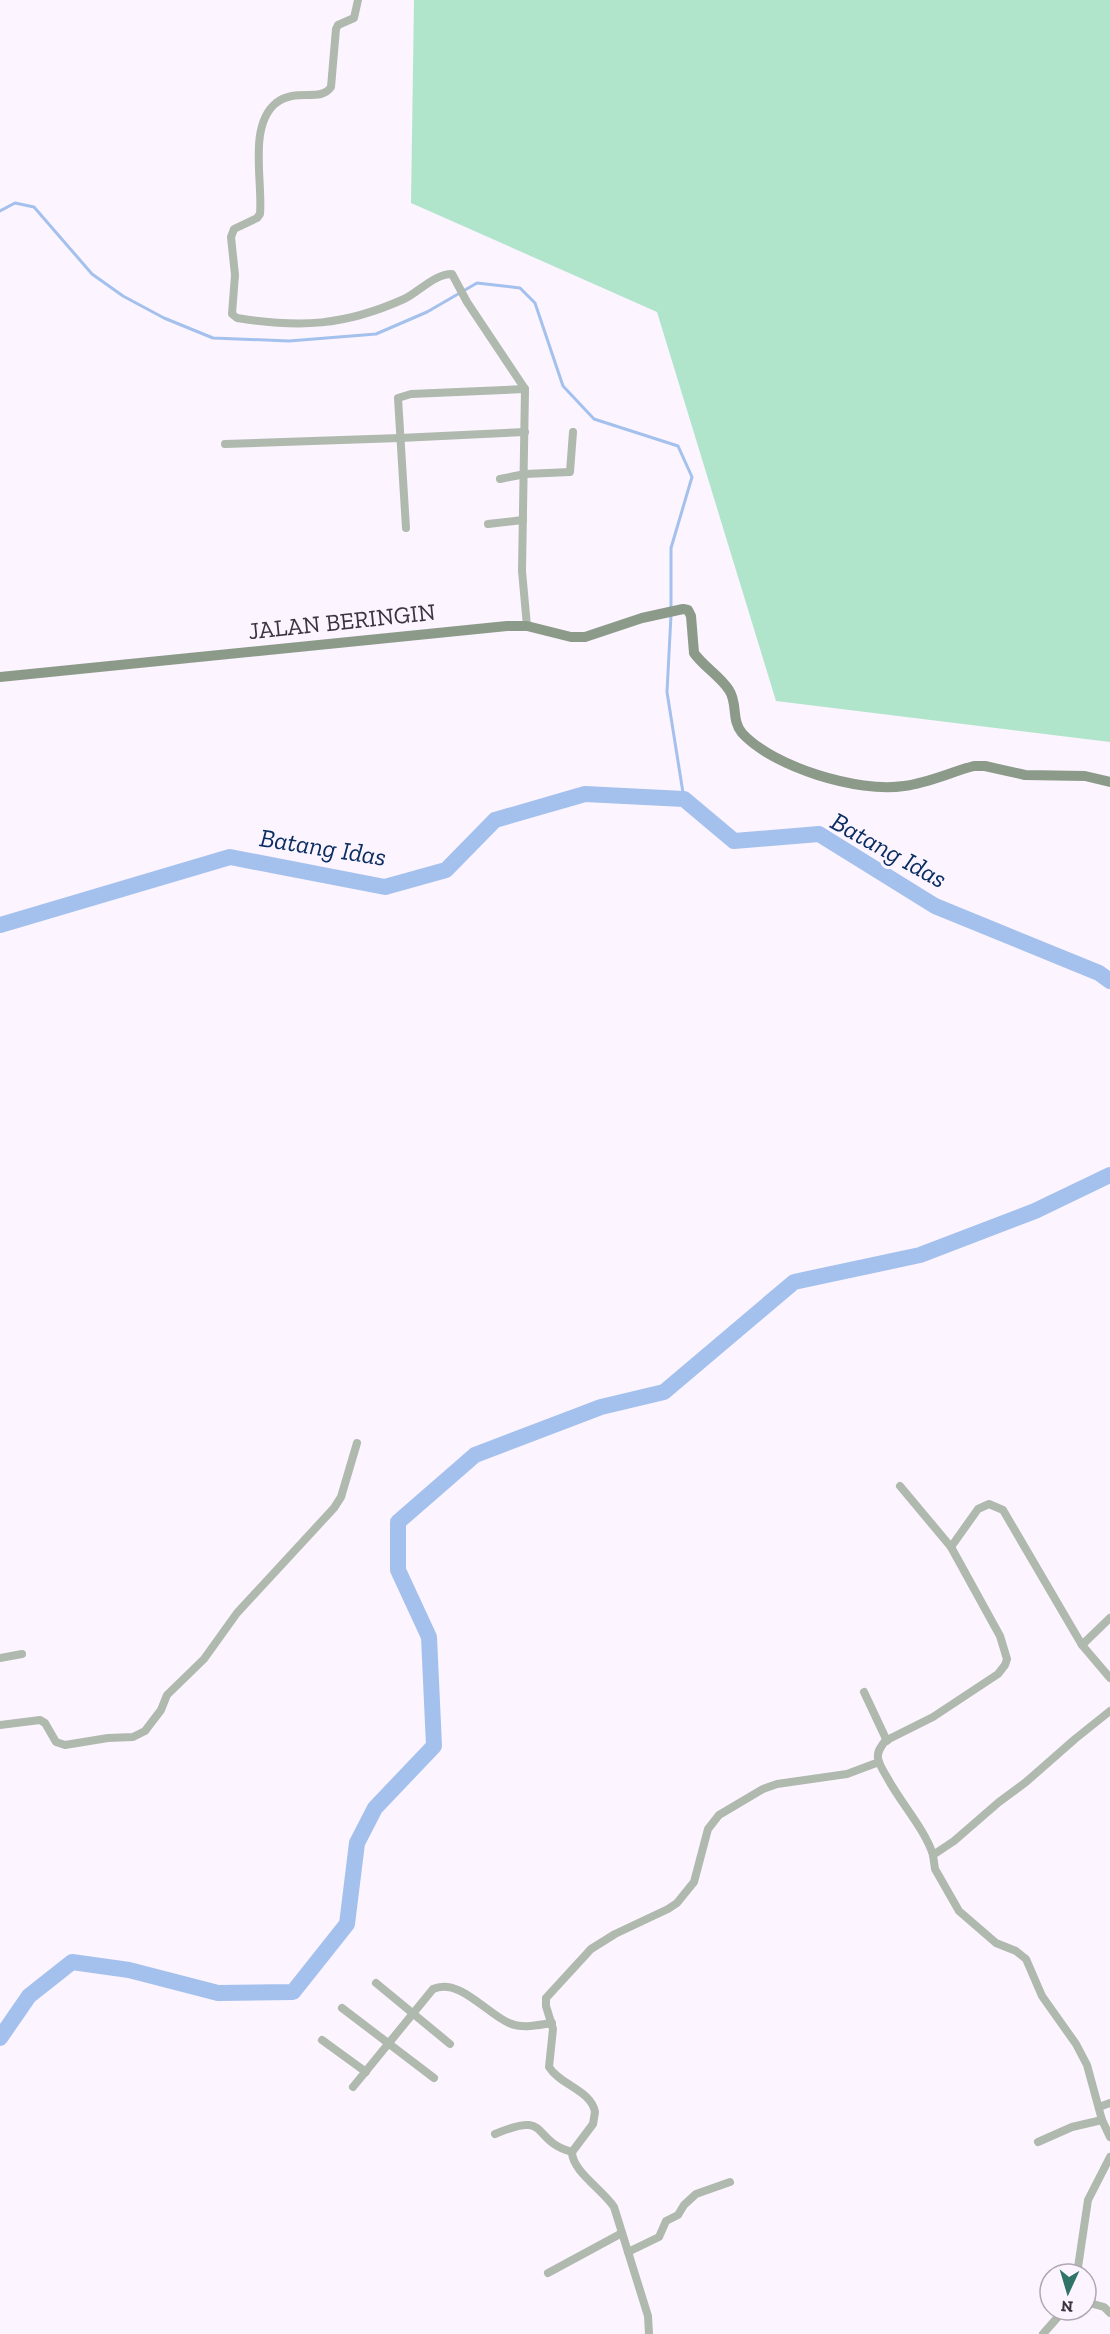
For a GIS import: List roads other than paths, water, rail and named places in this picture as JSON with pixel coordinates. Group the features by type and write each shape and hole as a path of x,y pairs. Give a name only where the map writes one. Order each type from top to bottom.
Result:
{"street":[{"path":"358,0 354,18 336,29 331,87 328,92 318,95 288,96 274,105 263,121 259,155 260,214 257,218 234,229 231,237 235,275 232,314 237,318 294,325 345,321 382,309 412,295 444,274 452,274 467,302 525,389 523,595 527,626"},
{"path":"406,528 397,406 401,396 525,389"},
{"path":"225,444 525,432"},
{"path":"500,479 525,474 570,472 573,432"},
{"path":"488,524 523,520"},
{"name":"JALAN BERINGIN","path":"0,677 496,627 527,626 579,638 683,609 688,610 692,616 694,653 728,689 734,701 735,721 738,728 751,741 788,765 842,782 872,786 903,786 974,766 985,766 1025,775 1084,776 1110,782"},
{"path":"0,1725 40,1720 45,1723 56,1742 66,1745 108,1737 133,1737 145,1731 162,1710 167,1695 204,1659 237,1613 334,1508 341,1497 357,1443"},
{"path":"900,1486 951,1547 1000,1636 1006,1659 1005,1665 998,1674 933,1717 887,1741 879,1748 879,1762 897,1796 923,1832 933,1855 935,1869 959,1911 996,1943 1016,1951 1026,1959 1042,1996 1076,2044 1087,2065 1102,2120 1110,2138"},
{"path":"951,1547 978,1509 989,1504 1003,1510 1082,1645 1110,1678"},
{"path":"1082,1645 1110,1618"},
{"path":"0,1658 22,1654"},
{"path":"864,1692 887,1741"},
{"path":"933,1855 954,1841 1110,1712"},
{"path":"649,2334 648,2316 610,2200 575,2165 572,2152 593,2124 596,2112 588,2098 554,2074 549,2067 552,2023 546,2006 546,1998 591,1948 668,1909 686,1893 697,1872 708,1829 719,1815 777,1784 847,1774 879,1762"},
{"path":"376,1983 450,2044"},
{"path":"353,2087 433,1989 446,1986 470,1996 509,2023 528,2026 552,2023"},
{"path":"342,2008 434,2078"},
{"path":"322,2040 366,2072"},
{"path":"1099,2107 1110,2103"},
{"path":"1038,2142 1072,2127 1102,2120"},
{"path":"495,2134 517,2125 533,2125 543,2132 555,2146 572,2152"},
{"path":"1079,2262 1088,2200 1110,2157"},
{"path":"628,2252 661,2235 666,2222 678,2215 684,2205 696,2194 730,2182"},
{"path":"548,2273 622,2233"},
{"path":"1043,2334 1054,2322"}],"waterway":[{"path":"0,211 15,203 34,207 92,274 123,296 164,318 213,338 289,341 376,334 427,312 477,283 520,288 535,303 563,386 594,419 678,446 692,477 671,548 671,608"},
{"path":"671,615 667,692 684,799"},
{"name":"Batang Idas","path":"0,925 230,857 385,887 446,870 495,820 585,794 684,799 734,841 819,834 935,906 1099,973 1110,981"},
{"path":"0,2038 29,1996 72,1962 129,1970 218,1993 293,1992 347,1924 357,1843 375,1808 434,1746 429,1637 398,1570 398,1522 475,1455 601,1407 664,1392 794,1282 920,1255 1035,1211 1110,1175"}]}
